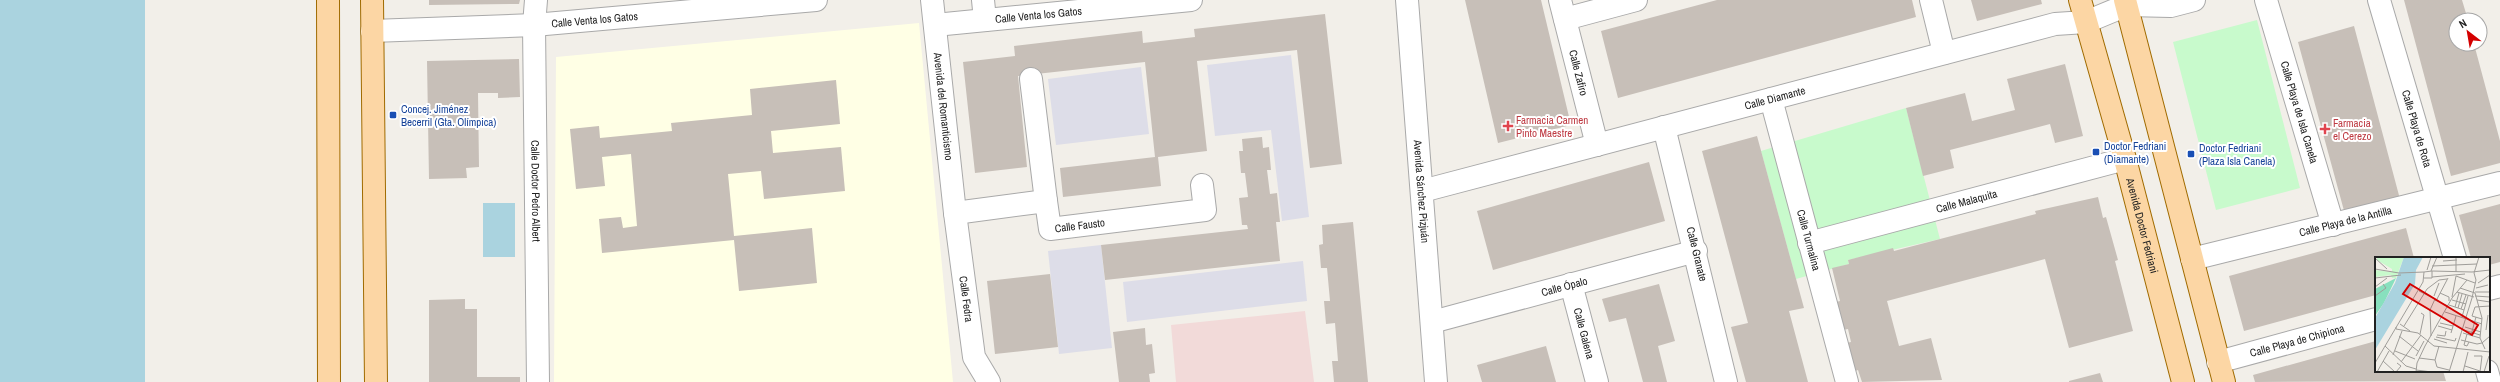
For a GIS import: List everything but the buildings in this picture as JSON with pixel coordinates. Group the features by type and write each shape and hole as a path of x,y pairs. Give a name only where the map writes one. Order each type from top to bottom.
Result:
{"main road":[{"path":"328,0 329,382"},
{"path":"372,0 376,382"},
{"name":"Avenida Doctor Fedriani","path":"2080,0 2125,159 2183,382"},
{"path":"2126,2 2221,372"}],"street":[{"name":"Calle Doctor Pedro Albert","path":"536,0 534,25 538,382"},
{"name":"Calle Venta los Gatos","path":"372,31 534,25 677,6 816,0"},
{"name":"Avenida del Romanticismo","path":"932,0 955,212"},
{"name":"Calle Venta los Gatos","path":"935,25 984,10 1191,0"},
{"name":"Avenida Sánchez Pizjuán","path":"1407,0 1436,382"},
{"path":"1562,10 1636,0"},
{"path":"1931,0 1944,53"},
{"path":"2126,2 2171,6 2194,0"},
{"name":"Calle Playa de Isla Canela","path":"2266,0 2333,225"},
{"name":"Calle Playa de Rota","path":"2379,0 2454,257"},
{"name":"Calle Diamante","path":"1422,191 2055,24 2086,22 2126,2"},
{"name":"Calle Zafiro","path":"1562,10 1597,145"},
{"path":"955,212 1046,201 1031,79"},
{"name":"Calle Turmalina","path":"1771,99 1847,382"},
{"name":"Calle Granate","path":"1664,127 1696,251 1726,382"},
{"name":"Calle Malaquita","path":"1809,243 2125,159"},
{"name":"Calle Playa de la Antilla","path":"2192,260 2500,183"},
{"name":"Calle Fausto","path":"1046,201 1050,229 1205,210 1202,186"},
{"name":"Calle Fedra","path":"955,212 974,357 989,382"},
{"name":"Calle Ópalo","path":"1432,322 1696,251"},
{"name":"Calle Galena","path":"1571,284 1597,382"},
{"path":"2490,288 2500,286"},
{"name":"Calle Playa de Chipiona","path":"2221,372 2375,319"},
{"path":"2487,372 2490,382"}],"shaded area":[{"path":"919,23 953,382 554,382 556,57"},
{"path":"1291,55 1309,217 1282,221 1271,130 1215,136 1207,65"},
{"path":"1141,67 1149,134 1056,145 1048,79"},
{"path":"1101,245 1112,348 1059,354 1048,251"},
{"path":"1303,261 1307,301 1127,322 1123,282"},
{"path":"1305,311 1314,382 1176,382 1171,325"}],"green space":[{"path":"2257,20 2300,188 2216,210 2173,42"},
{"path":"1906,108 1940,239 1848,260 1849,264 1796,279 1761,151"}],"water":[{"path":"0,0 145,0 145,382 0,382"},
{"path":"483,203 515,203 515,257 483,257"}],"place":[{"name":"Concej. Jiménez Becerril (Gta. Olímpica)","path":"393,115"},
{"name":"Farmacia Carmen Pinto Maestre","path":"1508,126"},
{"name":"Farmacia el Cerezo","path":"2325,129"},
{"name":"Doctor Fedriani (Diamante)","path":"2096,152"},
{"name":"Doctor Fedriani (Plaza Isla Canela)","path":"2191,154"}]}
